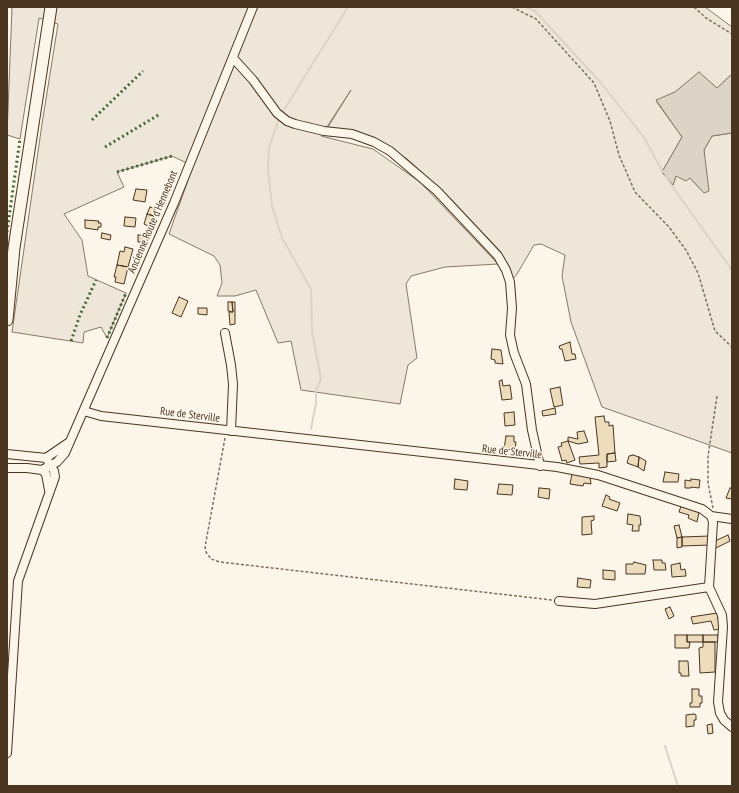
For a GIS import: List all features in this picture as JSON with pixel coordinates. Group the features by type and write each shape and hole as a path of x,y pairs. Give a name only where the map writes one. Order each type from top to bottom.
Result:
{"main road":[{"path":"7,320 14,248 51,7"}],"street":[{"name":"Ancienne Route d'Hennebont","path":"51,466 64,454 84,411 174,203 253,7"},
{"path":"233,58 253,80 277,113 287,121 324,131 352,134 374,142 390,151 437,191 498,256 506,270 510,282 512,308 510,335 514,353 526,384 532,430 540,466"},
{"path":"225,333 233,384 228,431"},
{"name":"Rue de Sterville","path":"84,411 100,416 540,466 598,475 702,508 711,516"},
{"path":"7,454 46,458 68,444"},
{"path":"7,753 18,581 55,476 46,458"},
{"path":"7,468 42,470 51,466"},
{"path":"42,470 46,474 50,491"},
{"path":"732,519 711,516 713,522 709,587 722,615 723,626 718,702 720,713 724,720 732,728"},
{"path":"559,600 595,604 709,587"}],"path":[{"path":"512,7 536,19 594,83 610,121 619,155 635,192 669,227 686,250 698,274 716,331 732,347"},
{"path":"694,7 706,18 732,34"},
{"path":"711,516 714,506 708,483 708,456 717,396"},
{"path":"228,431 224,445 205,547 206,552 211,558 220,562 559,600"}],"shaded area":[{"path":"7,7 705,7 732,27 732,74 717,88 699,73 675,92 656,101 682,137 662,172 673,185 676,176 690,178 704,193 704,150 712,136 732,133 732,453 602,407 571,322 562,276 565,255 541,244 534,245 512,280 500,251 446,194 406,158 355,131 328,127 351,90 321,136 373,149 420,182 498,264 445,267 411,276 406,284 417,358 408,365 400,404 301,390 291,341 278,343 256,290 235,296 217,296 222,283 220,265 214,256 169,234 193,166 172,156 117,172 124,187 64,214 82,240 88,276 126,293 107,338 101,327 84,332 83,343 12,332 58,24 39,18 20,139 7,135 12,8"},
{"path":"699,72 717,88 732,74 732,133 712,136 704,150 709,191 704,193 690,178 686,181 676,176 673,185 662,172 682,137 656,100 675,92"}],"building":[{"path":"136,189 147,190 145,202 133,200"},
{"path":"150,207 156,209 154,216 147,214"},
{"path":"147,214 154,216 150,227 144,224"},
{"path":"125,217 136,218 135,227 124,226"},
{"path":"85,220 99,221 98,223 101,223 101,227 98,227 98,230 85,228"},
{"path":"102,233 111,235 110,240 101,238"},
{"path":"138,235 148,236 147,242 138,242"},
{"path":"125,247 133,249 128,267 117,265 120,251 124,252"},
{"path":"117,265 128,267 124,284 115,282 116,277 114,277"},
{"path":"179,297 188,301 181,317 172,313"},
{"path":"228,302 232,302 233,312 228,311"},
{"path":"232,302 235,302 235,324 230,325 229,312 233,312"},
{"path":"198,308 207,308 207,315 198,314"},
{"path":"570,342 572,354 575,354 576,359 565,361 562,349 560,349 559,346"},
{"path":"492,349 501,350 503,364 495,363 495,360 491,359"},
{"path":"502,380 503,386 510,385 512,399 502,400 499,381"},
{"path":"560,387 563,405 554,407 550,389"},
{"path":"555,408 556,414 543,416 542,411"},
{"path":"514,412 515,425 505,426 504,413"},
{"path":"604,416 605,422 609,422 609,426 613,425 615,453 607,454 607,467 599,468 599,463 580,464 579,457 599,455 595,417"},
{"path":"584,431 588,442 578,444 568,441 568,437 578,439 577,432"},
{"path":"506,436 514,436 514,442 516,442 515,450 504,449"},
{"path":"568,441 575,460 567,463 566,460 562,461 558,447 562,446 561,443"},
{"path":"615,453 616,461 607,462 607,454"},
{"path":"633,455 639,457 638,467 627,463 629,456"},
{"path":"639,457 646,461 644,471 638,467"},
{"path":"665,472 679,474 678,482 663,482"},
{"path":"572,474 590,477 591,484 584,483 583,486 570,484"},
{"path":"455,479 468,481 467,490 454,489"},
{"path":"691,479 700,480 699,488 685,488 685,480 691,481"},
{"path":"499,484 513,485 512,495 497,494"},
{"path":"539,488 550,489 549,499 538,497"},
{"path":"730,488 732,489 732,499 726,498"},
{"path":"606,495 610,497 609,499 620,503 617,511 602,506"},
{"path":"681,506 699,512 697,522 688,518 689,515 679,512"},
{"path":"628,514 640,516 641,525 639,525 639,531 632,531 633,525 627,524"},
{"path":"594,516 594,520 591,521 592,534 582,535 582,517"},
{"path":"679,525 682,537 677,538 674,526"},
{"path":"728,535 730,541 714,549 715,541"},
{"path":"710,536 710,545 682,546 682,537"},
{"path":"682,537 682,547 677,548 677,538"},
{"path":"653,560 662,560 662,563 665,563 666,570 654,570"},
{"path":"634,562 646,565 645,574 626,574 626,564 633,564"},
{"path":"680,563 681,570 685,569 686,576 672,577 671,565"},
{"path":"603,570 615,571 615,580 603,579"},
{"path":"578,578 591,580 590,588 577,587"},
{"path":"670,607 674,616 669,619 665,609"},
{"path":"717,613 720,629 714,630 711,621 693,624 691,617"},
{"path":"675,635 687,635 687,642 690,642 689,648 675,648"},
{"path":"687,635 703,635 703,642 687,642"},
{"path":"703,635 718,635 718,642 703,642"},
{"path":"703,642 715,642 715,672 700,673 699,648 703,647"},
{"path":"679,661 688,661 689,676 681,676 681,673 679,673"},
{"path":"692,689 699,689 699,696 702,696 702,703 700,703 700,707 690,707 690,703 692,703"},
{"path":"686,715 696,715 696,720 694,720 694,726 686,727"},
{"path":"712,724 713,733 708,734 707,725"}],"waterway":[{"path":"282,113 348,7"},
{"path":"526,7 535,11 601,83 643,136 663,172"},
{"path":"278,121 269,148 268,169 272,206 282,238 311,289 312,331 321,379 316,390 316,403 311,429"},
{"path":"665,176 732,270"},
{"path":"665,746 678,786"}],"hedge":[{"path":"92,120 143,71"},
{"path":"105,147 160,114"},
{"path":"7,232 20,139"},
{"path":"117,172 172,156"},
{"path":"71,341 80,315 96,280"},
{"path":"107,338 126,293"}]}
